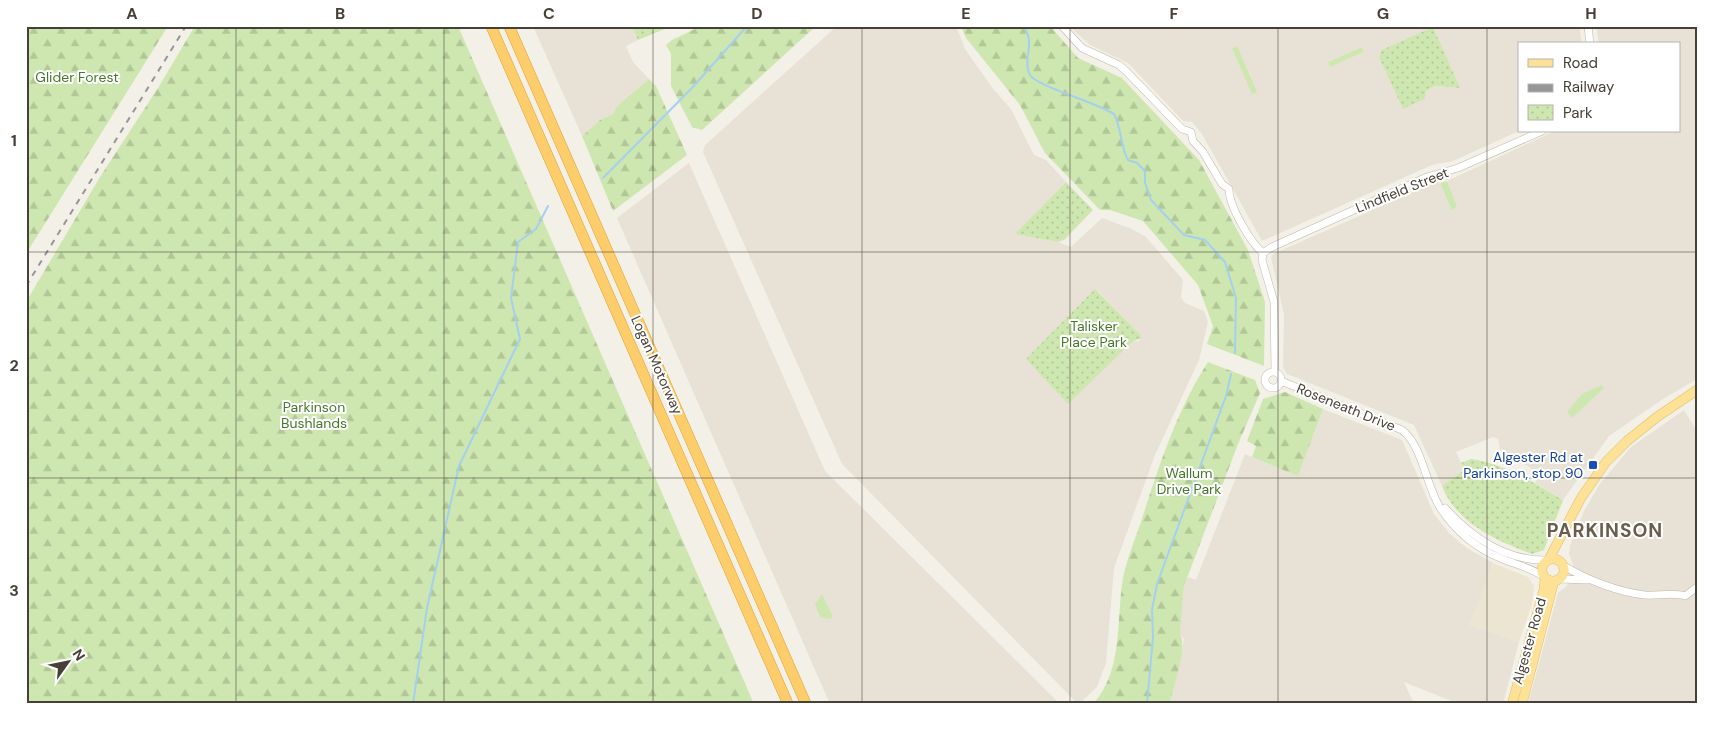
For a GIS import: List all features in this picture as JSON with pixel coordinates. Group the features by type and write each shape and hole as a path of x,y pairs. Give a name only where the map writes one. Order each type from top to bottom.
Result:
{"highway":[{"name":"Logan Motorway","path":"491,26 788,704"},
{"name":"Logan Motorway","path":"509,26 806,704"}],"main road":[{"path":"1561,540 1564,573 1557,580 1544,577 1542,566 1561,540 1581,498 1606,462 1627,441 1656,417 1697,390"},
{"path":"1548,559 1562,564"},
{"name":"Algester Road","path":"1512,704 1544,589 1544,577"},
{"name":"Algester Road","path":"1522,704 1557,580"}],"street":[{"path":"1062,26 1082,48 1119,66 1182,128 1191,132 1193,141 1204,152 1222,184 1229,189 1229,199 1256,246 1263,253 1262,260 1274,302 1275,372 1279,375 1281,381 1274,387 1267,383 1267,376 1275,372"},
{"path":"1588,26 1590,42"},
{"name":"Lindfield Street","path":"1263,253 1419,181 1458,168 1540,132"},
{"name":"Roseneath Drive","path":"1281,381 1402,430 1412,442 1440,506 1465,536 1499,557 1532,569 1544,577"},
{"name":"Roseneath Drive","path":"1434,491 1456,520 1490,546 1523,558 1548,559"},
{"path":"1562,564 1588,580"},
{"path":"1557,580 1588,580 1646,595 1674,594 1685,596 1697,587"}],"shaded area":[{"path":"533,26 632,26 638,40 626,46 633,62 649,79 617,106 613,114 600,120 582,136"},
{"path":"837,26 956,26 965,49 994,90 1011,109 1034,155 1046,160 1066,182 1016,234 1058,242 1071,247 1102,218 1132,229 1146,237 1183,280 1181,297 1185,303 1204,311 1208,322 1199,360 1155,455 1114,568 1106,663 1097,687 1081,702 1075,701 842,464 703,152 705,145","holes":["1096,289 1140,334 1139,341 1132,342"]},
{"path":"1069,26 1579,26 1582,42 1518,42 1518,131 1453,161 1432,165 1262,241 1202,134 1192,122 1183,121 1128,63 1090,45","holes":["1433,27 1459,88 1436,86 1426,90","1362,47 1364,52 1330,67 1328,62"]},
{"path":"1596,26 1697,26 1697,379 1663,399 1609,436 1563,500 1535,483 1540,474 1500,449 1498,439 1493,437 1456,452 1464,470 1442,486 1414,425 1287,374 1283,367 1284,315 1271,257 1273,254 1436,182 1440,183 1452,211 1457,206 1447,181 1553,132 1680,132 1680,42 1599,42"},
{"path":"689,163 825,471 1060,704 830,704 617,218"},
{"path":"1323,409 1402,440 1434,514 1450,534 1467,548 1493,563 1470,625 1519,642 1503,704 1459,704 1404,682 1412,700 1422,704 1170,704 1184,639 1180,634 1184,586 1188,577 1196,580 1245,454 1298,476"},
{"path":"1684,410 1697,431 1697,704 1528,704 1558,593 1567,586 1573,565 1569,554 1570,546 1584,511 1599,485 1631,447"},
{"path":"1493,563 1528,577 1534,586 1532,604 1519,642 1470,625"}],"green space":[{"name":"Glider Forest","path":"26,26 168,26 26,254"},
{"name":"Parkinson Bushlands","path":"195,26 458,26 754,704 26,704 26,302 100,177 158,88"},
{"path":"632,26 672,26 638,40"},
{"path":"701,26 816,26 702,130 692,127 671,86 671,54 666,45 672,40"},
{"path":"961,26 1050,26 1078,58 1122,78 1199,160 1248,250 1265,302 1264,366 1207,344 1213,326 1198,285 1143,221 1110,210 1100,210 1045,153 1020,105 966,38"},
{"path":"1433,27 1460,88 1436,86 1426,90 1425,99 1403,109 1379,57 1382,50"},
{"path":"1237,46 1257,92 1252,94 1232,48"},
{"path":"1362,47 1364,52 1330,67 1328,62"},
{"path":"649,79 656,86 687,155 613,211 582,136 600,120 613,114 617,106"},
{"path":"1447,181 1457,206 1452,211 1440,183"},
{"path":"1066,182 1093,210 1064,240 1058,242 1015,234"},
{"name":"Talisker Place Park","path":"1095,289 1140,334 1141,338 1132,342 1068,404 1026,359"},
{"name":"Wallum Drive Park","path":"1208,362 1255,380 1260,393 1238,444 1184,586 1180,634 1182,640 1181,657 1170,704 1093,704 1103,690 1110,675 1117,642 1124,573 1154,481 1178,419"},
{"path":"1602,385 1604,388 1572,418 1567,412 1582,394"},
{"path":"1285,392 1323,409 1298,476 1252,457 1256,446 1247,441 1263,399"},
{"path":"1471,459 1507,469 1530,480 1563,500 1544,550 1532,554 1492,537 1467,520 1448,499 1442,486 1464,470 1461,463"},
{"path":"822,594 833,617 830,619 820,617 815,604"}],"waterway":[{"path":"603,178 691,89 747,26"},
{"path":"1024,26 1029,39 1027,62 1030,75 1043,84 1114,114 1128,160 1137,163 1145,171 1145,183 1151,200 1184,235 1205,240 1225,262 1236,298 1235,353"},
{"path":"413,704 427,608 459,466 520,339 511,298 518,242 536,229 548,206"},
{"path":"1147,704 1153,637 1152,610 1157,584 1226,396 1231,374"}],"railway":[{"path":"26,286 186,26"}],"place":[{"name":"Algester Rd at Parkinson, stop 90","path":"1593,465"}],"district":[{"name":"PARKINSON","path":"1605,530"}]}
